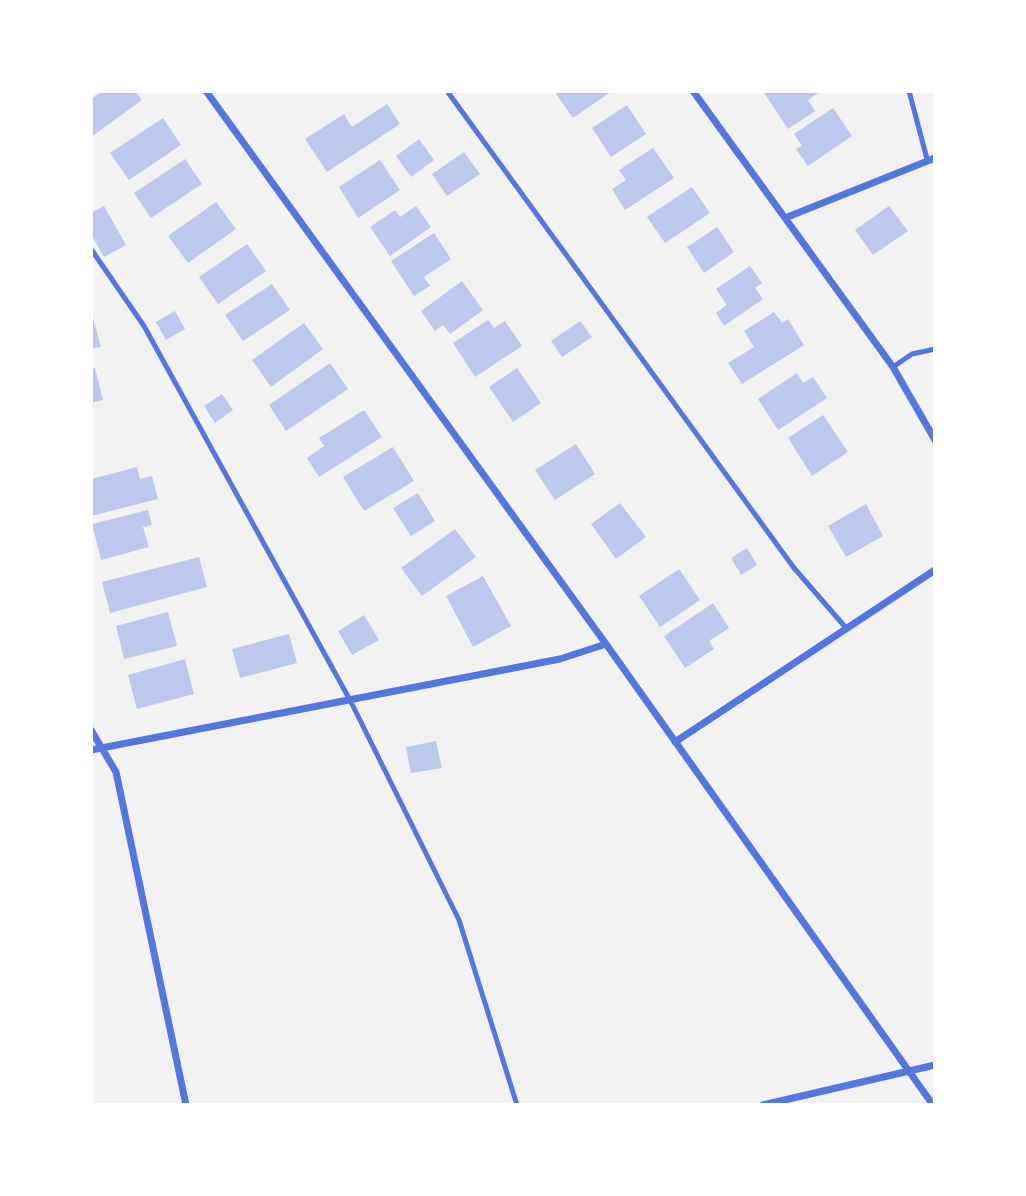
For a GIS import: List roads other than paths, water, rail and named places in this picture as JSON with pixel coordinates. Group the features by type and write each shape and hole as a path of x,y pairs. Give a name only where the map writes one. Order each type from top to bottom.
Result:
{"street":[{"path":"206,91 606,644 933,1105"},
{"path":"693,91 893,367 935,440"},
{"path":"785,218 931,158"},
{"path":"675,742 935,570"},
{"path":"91,750 560,659 606,644"},
{"path":"91,730 116,772 186,1105"},
{"path":"763,1105 935,1066"}],"lane":[{"path":"447,91 794,568 847,629"},
{"path":"909,91 931,158"},
{"path":"91,249 144,327 350,700 459,920 517,1105"},
{"path":"893,367 912,354 935,349"}]}
